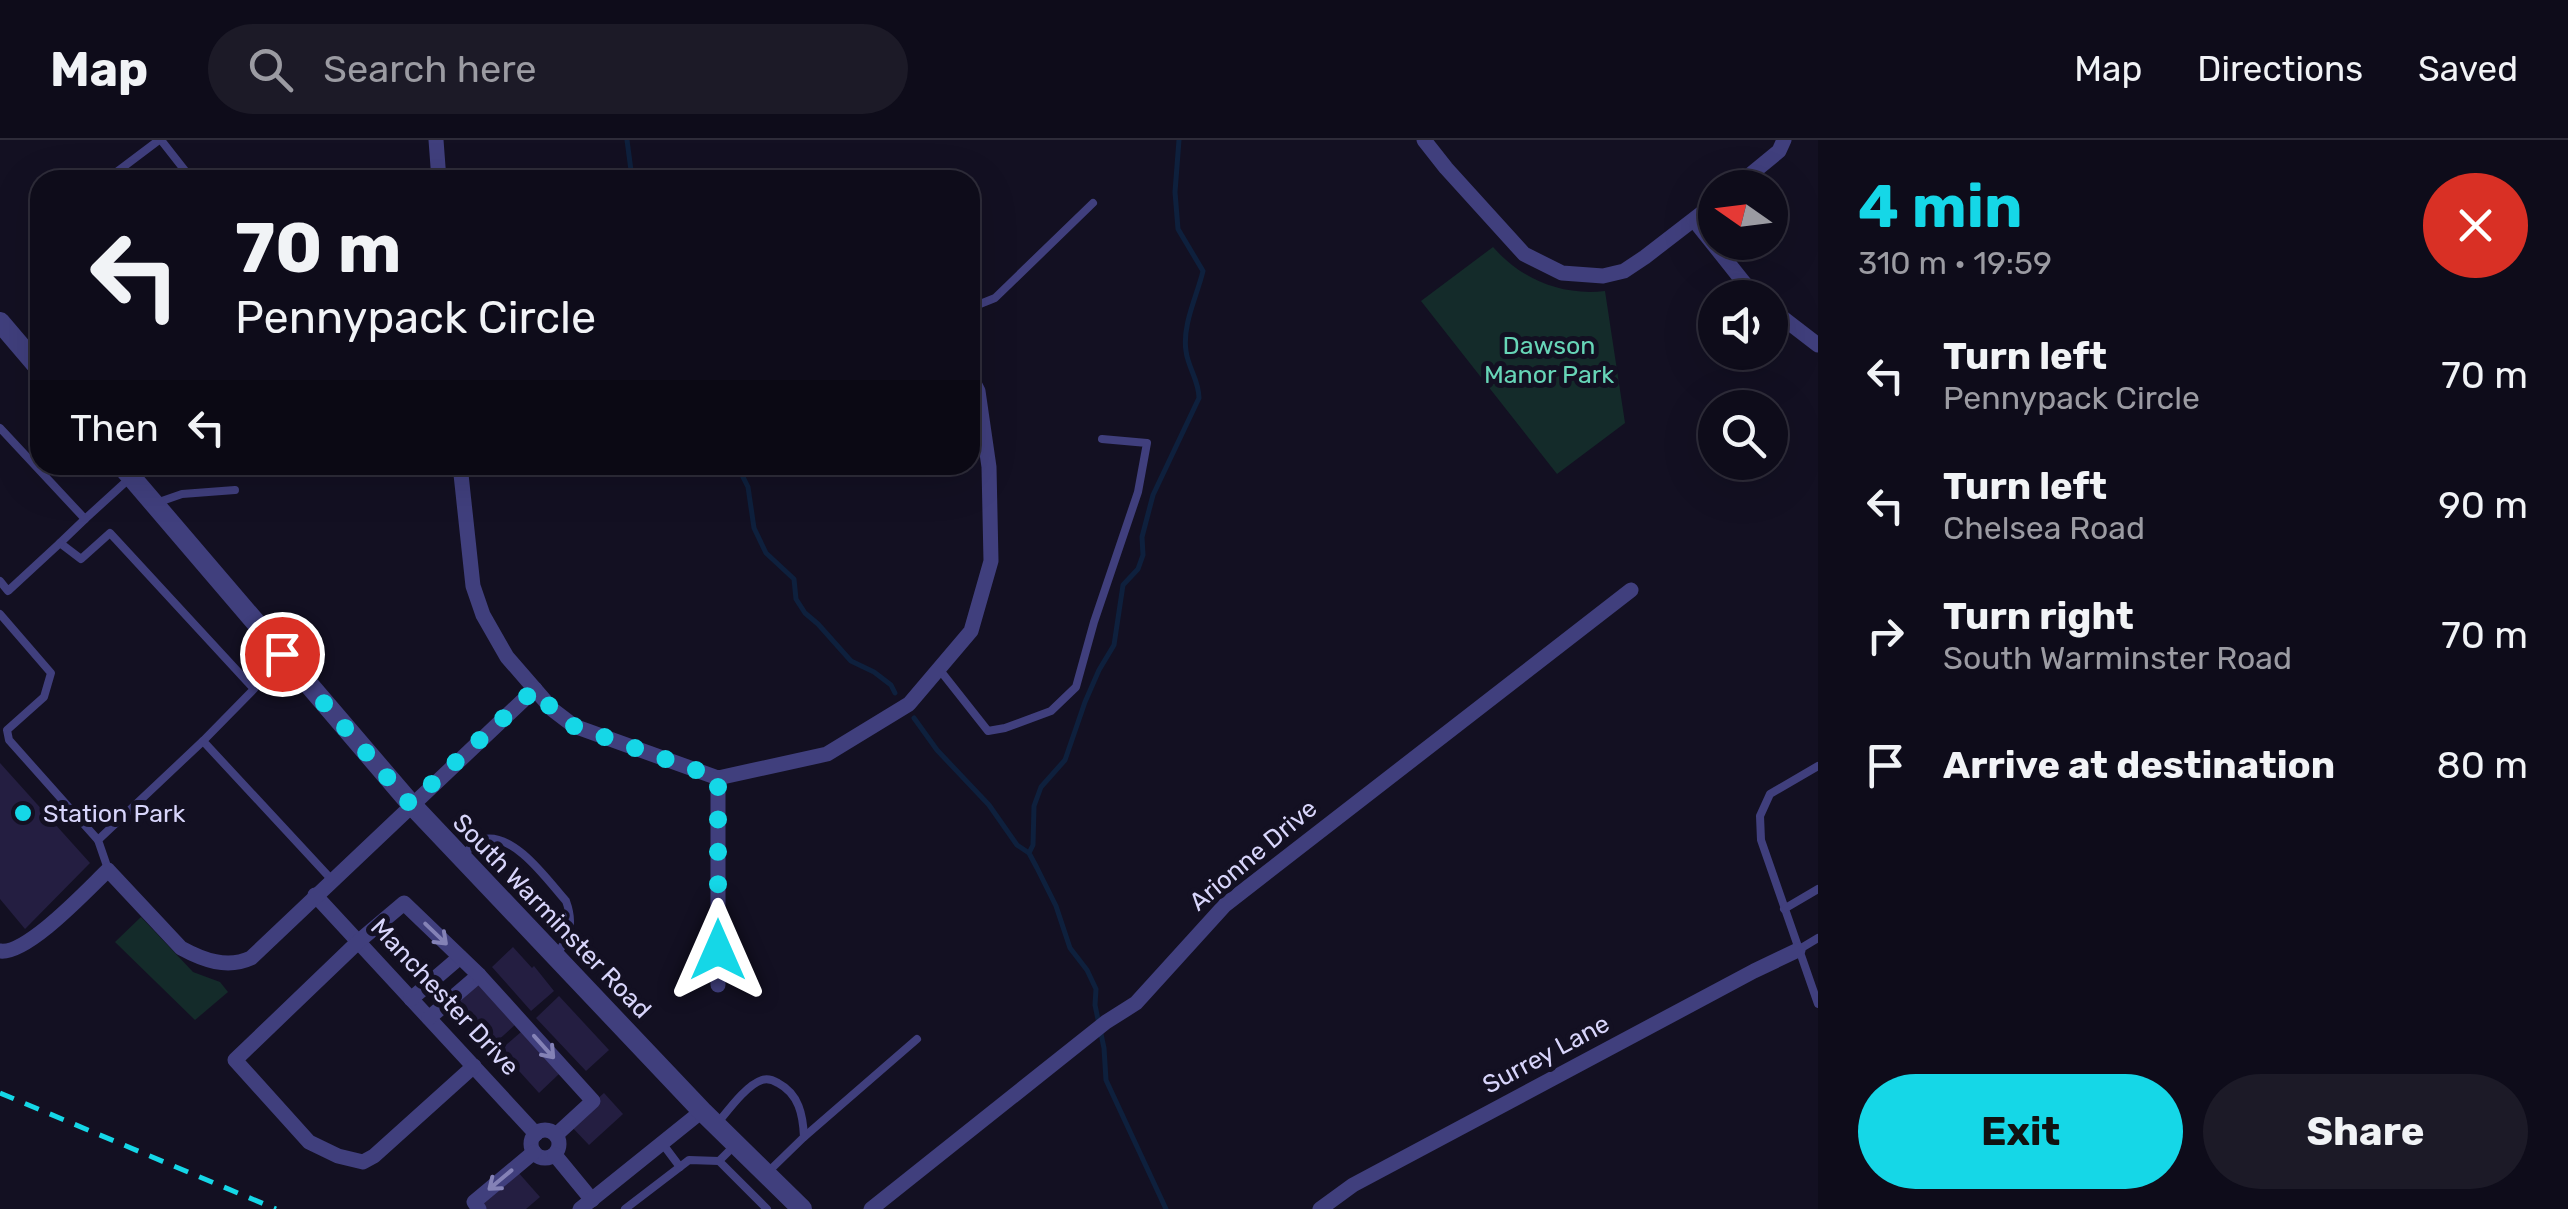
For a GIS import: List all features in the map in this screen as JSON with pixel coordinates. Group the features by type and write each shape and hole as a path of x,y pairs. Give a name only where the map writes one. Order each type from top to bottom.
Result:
{"street":[{"path":"436,140 438,170"},
{"path":"1424,140 1524,254 1562,274 1603,276 1624,270 1698,217"},
{"path":"1755,170 1779,150 1784,140"},
{"path":"1694,220 1742,280"},
{"path":"0,322 30,357"},
{"path":"1788,322 1818,345"},
{"path":"461,475 474,586 483,615 507,657 553,710 574,726 718,778 827,754 909,704 971,631 991,560 989,466 980,405"},
{"name":"South Warminster Road","path":"129,475 410,804 709,1118 802,1209"},
{"name":"Arionne Drive","path":"872,1209 1136,1002 1225,904 1631,590"},
{"path":"0,950 8,952 42,930 108,870 180,948 194,956 229,964 251,958 535,689"},
{"path":"718,778 718,985"},
{"name":"Manchester Drive","path":"316,895 536,1134"},
{"path":"474,1066 364,1162 338,1156 309,1142 235,1060 404,902 478,975 593,1102 556,1135"},
{"name":"Surrey Lane","path":"1320,1209 1353,1185 1798,950"},
{"path":"412,999 460,958"},
{"path":"429,1018 478,975"},
{"path":"555,1155 590,1206 662,1143 709,1118"},
{"path":"544,1130 556,1135 559,1148 555,1155 541,1158 534,1152 532,1142 536,1134 544,1130"},
{"path":"480,1209 474,1202 534,1152"}],"lane":[{"path":"120,170 160,140 184,170"},
{"path":"980,304 994,298 1093,203"},
{"path":"2,434 30,463"},
{"path":"939,669 988,730 1006,728 1052,711 1076,688 1138,492 1147,444 1102,438"},
{"path":"42,475 85,519"},
{"path":"0,602 85,519 123,475"},
{"path":"154,504 182,494 236,490"},
{"path":"60,543 81,558 110,533 254,689 98,840"},
{"path":"0,581 8,591"},
{"path":"0,614 52,673 44,697 8,730 9,740 98,840 108,870"},
{"path":"204,741 332,880"},
{"path":"1818,766 1770,794 1760,816 1761,840 1818,1004"},
{"path":"461,857 478,841 486,839 519,850 566,901 570,911 568,941 555,956"},
{"path":"1784,909 1818,888"},
{"path":"1798,950 1818,938"},
{"path":"766,1174 917,1039"},
{"path":"709,1118 763,1080 773,1080 794,1092 804,1137"},
{"path":"662,1143 680,1167"},
{"path":"719,1161 736,1144"},
{"path":"625,1209 690,1160 719,1161 766,1209"}],"green space":[{"name":"Dawson Manor Park","path":"1493,247 1504,259 1544,283 1573,291 1605,291 1625,423 1557,474 1421,301"},
{"path":"141,917 193,972 220,982 228,992 195,1020 115,942"}],"building":[{"name":"Station Park","path":"0,763 90,863 25,929 0,899"},
{"path":"513,947 554,991 531,1011 492,967"},
{"path":"476,980 516,1024 494,1044 455,998"},
{"path":"559,996 609,1050 586,1071 536,1018"},
{"path":"521,1032 559,1074 539,1093 500,1050"},
{"path":"604,1093 623,1114 589,1145 569,1124"},
{"path":"517,1171 540,1197 526,1209 485,1209 480,1203"}],"waterway":[{"path":"627,140 631,170"},
{"path":"1029,853 1033,845 1034,806 1041,787 1065,760 1085,702 1114,645 1123,585 1138,569 1143,555 1142,537 1153,495 1199,398 1185,341 1203,271 1178,229 1175,192 1179,140"},
{"path":"742,475 748,487 754,528 766,553 794,579 796,599 805,613 851,661 874,672 895,693"},
{"path":"914,718 937,750 989,805 1017,845 1029,853 1037,868 1056,906 1070,948 1096,989 1106,1080 1166,1209"}],"railway":[{"path":"0,1093 276,1209"}],"place":[{"name":"Station Park","path":"23,813"}],"route":[{"path":"282,654 410,804 535,689 574,726 718,778 718,950"}]}
